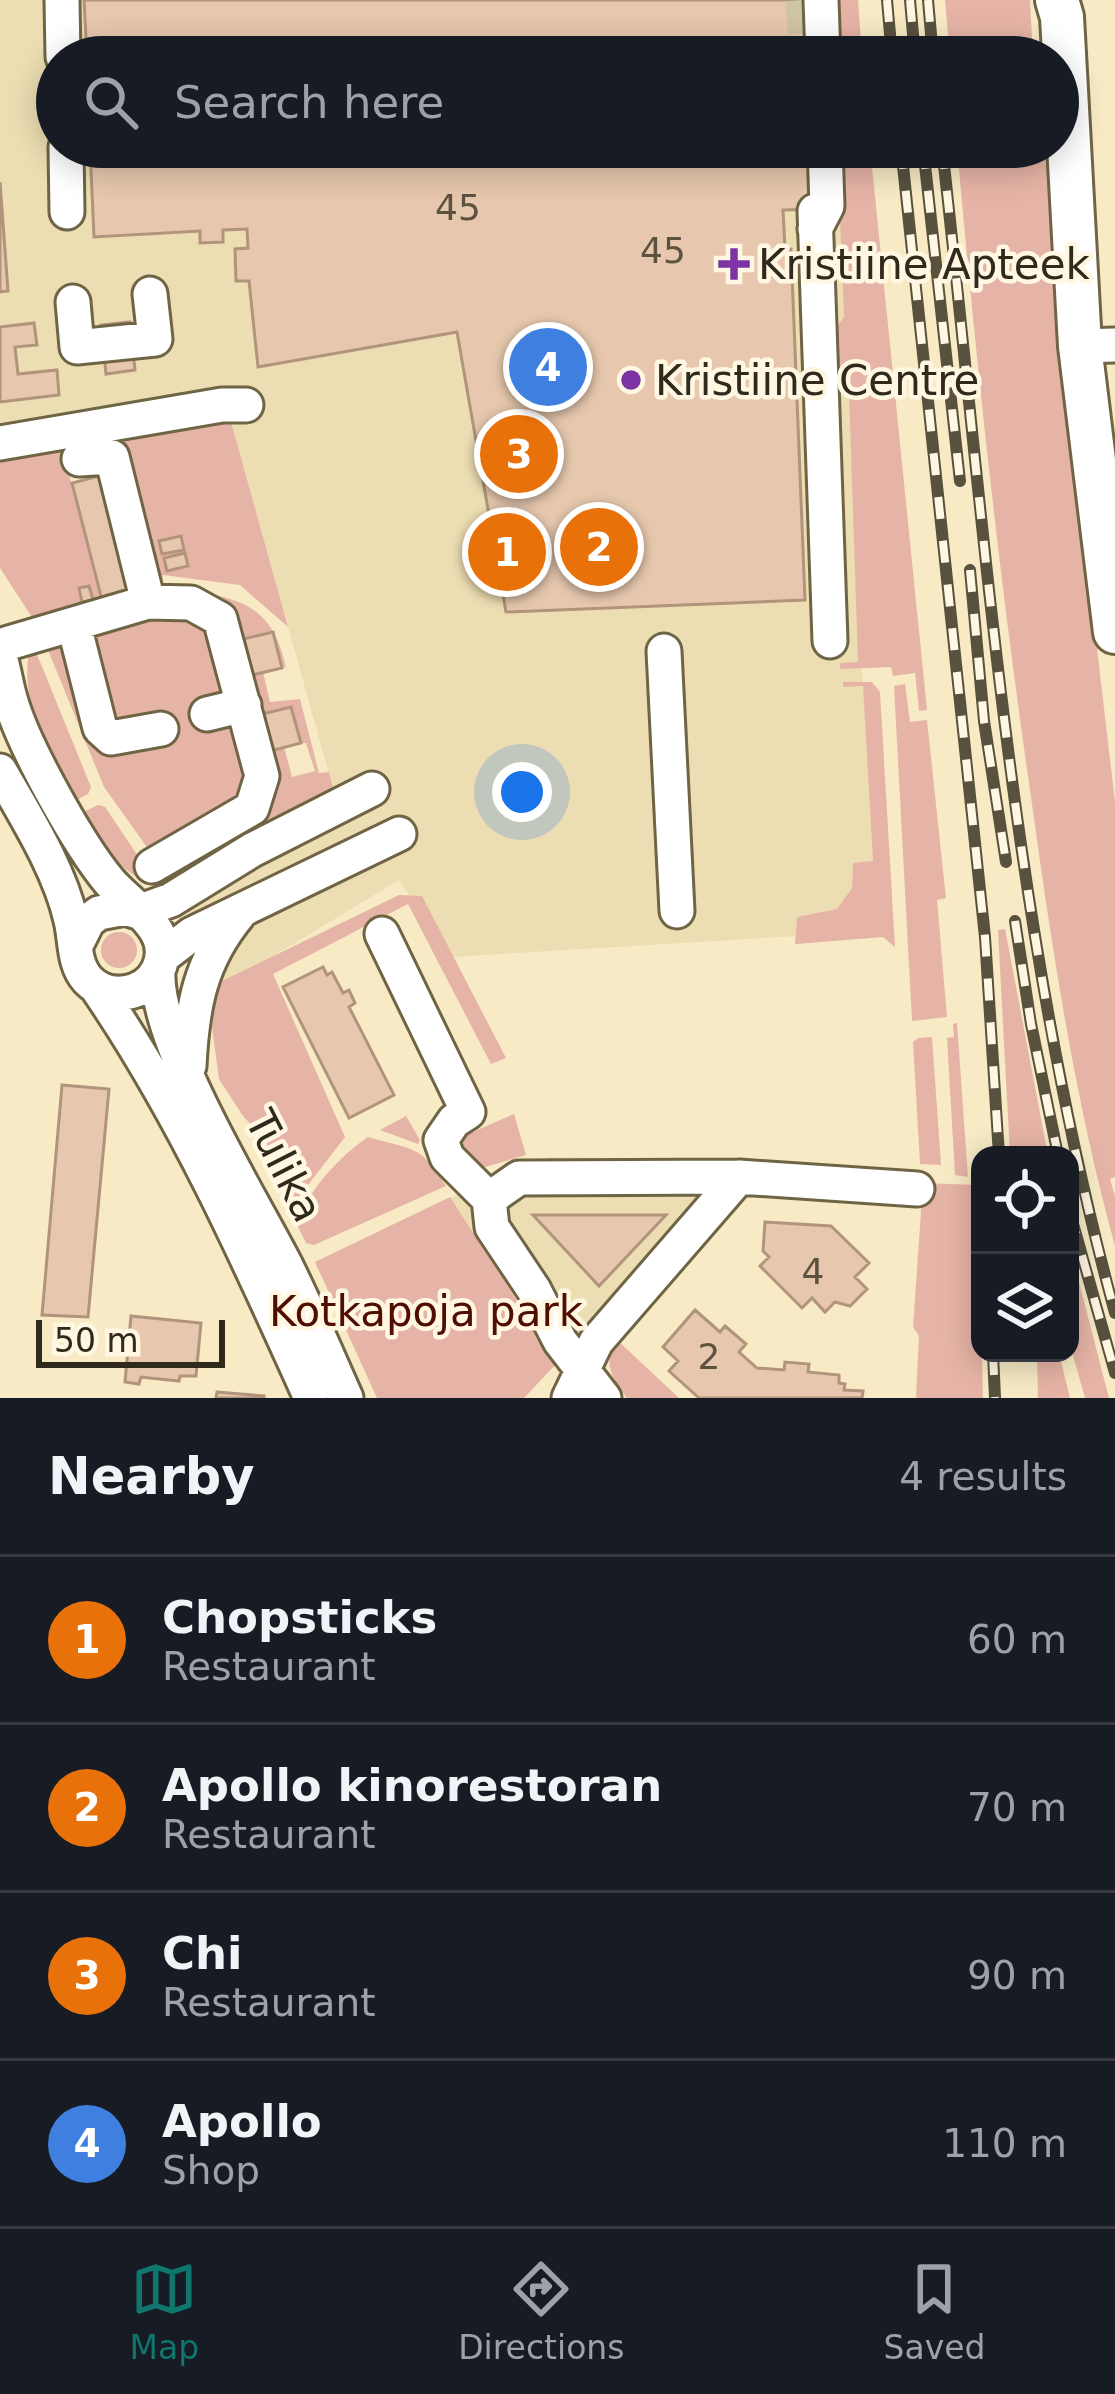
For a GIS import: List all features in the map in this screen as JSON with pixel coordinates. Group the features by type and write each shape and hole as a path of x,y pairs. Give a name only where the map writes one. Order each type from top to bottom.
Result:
{"main road":[{"path":"1062,6 1065,36"},
{"path":"1079,167 1098,346 1115,632"}],"street":[{"path":"62,0 63,36"},
{"path":"821,0 822,36"},
{"path":"66,168 67,212"},
{"path":"826,168 827,206 815,220 830,641"},
{"path":"74,302 77,347 155,339 150,294"},
{"path":"0,443 245,405"},
{"path":"79,459 112,457 148,602"},
{"path":"152,866 252,808 262,776 220,619 191,603 148,602 1,652 12,706 66,814 105,876 158,931 160,964"},
{"path":"74,625 100,728 111,738 161,729"},
{"path":"664,651 677,911"},
{"path":"207,714 244,705"},
{"path":"0,771 66,898 80,968 97,988 124,994 137,990 192,934 400,833"},
{"path":"76,945 88,921 99,913 125,908 139,912 195,888 252,850 372,789"},
{"path":"188,1073 193,1001 205,965 242,912"},
{"path":"382,934 468,1112 454,1121 441,1140 447,1157 489,1199 492,1227 575,1384 604,1398"},
{"name":"Tulika","path":"160,964 158,1000 311,1360 311,1398"},
{"name":"Tulika","path":"97,988 146,1060 257,1278 311,1360 346,1398"},
{"path":"489,1199 519,1178 739,1177 917,1190"},
{"path":"575,1384 596,1342 739,1177"}],"shaded area":[{"path":"0,0 833,0 836,36 36,36 36,168 845,168 858,622 883,937 795,944 796,936 451,957 399,880 219,989 173,874 334,792 230,418 0,457"},
{"path":"550,1157 720,1160 743,1200 617,1336 557,1363 450,1198"}],"green space":[{"path":"829,0 858,0 861,36 831,36"},
{"path":"945,0 1030,0 1032,36 948,36"},
{"path":"838,168 872,168 927,710 919,711 915,673 893,676 891,667 840,669 840,663 858,662 849,392 824,366 822,347 844,317"},
{"path":"959,168 1053,168 1087,563 1115,802 1115,1177 1110,1179 1115,1196 1115,1246 1055,962 1008,629"},
{"path":"230,418 288,627 240,585 163,575 161,585 224,597 256,612 279,643 286,668 158,589 119,437"},
{"path":"62,447 102,600 35,622 0,568 0,457"},
{"path":"162,609 214,630 230,719 248,758 247,796 154,857 104,787 48,650 61,642 115,728 86,633"},
{"path":"29,651 36,653 91,787 75,801 33,711"},
{"path":"263,672 270,702 300,699 319,773 329,772 334,792 173,874 167,866 237,831 267,752 284,747 292,777 315,771 291,708 258,715 248,676"},
{"path":"843,682 872,682 880,692 895,947 883,937 795,944 797,917 837,909 852,888 853,863 873,861 863,686 843,687"},
{"path":"905,684 910,722 927,720 946,898 937,900 947,1017 912,1021 894,686"},
{"path":"98,805 105,807 156,883 132,874 104,846 81,813"},
{"path":"399,895 422,896 506,1058 491,1064 408,904 273,974 345,1137 298,1198 286,1200 266,1141 219,1079 212,1027 216,984"},
{"path":"1005,929 1046,1146 1010,1146 998,930"},
{"path":"119,932 132,937 137,950 132,963 119,968 106,963 101,950 106,937"},
{"path":"957,1023 968,1177 955,1175 947,1038 954,1037 953,1024"},
{"path":"932,1037 941,1165 920,1164 913,1042"},
{"path":"514,1114 526,1155 475,1170 456,1150 459,1138"},
{"path":"406,1116 420,1140 418,1144 380,1130"},
{"path":"368,1137 422,1155 446,1186 314,1245 306,1243 298,1227 307,1202 335,1165"},
{"path":"923,1183 971,1185 971,1362 982,1362 983,1398 916,1398 919,1336 913,1327"},
{"name":"Kotkapoja park","path":"450,1197 557,1363 524,1398 377,1398 315,1262"},
{"path":"1079,1282 1109,1398 1085,1398 1075,1362 1079,1362"},
{"path":"616,1339 679,1398 627,1398 611,1370"},
{"path":"1037,1362 1061,1362 1070,1398 1038,1398"}],"building":[{"path":"84,0 814,0 815,36 86,36"},
{"name":"Kristiine Centre","path":"91,168 821,168 823,209 783,210 785,249 791,249 805,600 506,612 457,332 258,367 249,281 236,281 235,249 248,248 247,229 223,230 223,242 200,243 200,231 94,237"},
{"path":"0,182 8,291 0,292"},
{"path":"130,322 135,370 106,374 101,325"},
{"path":"34,323 37,345 15,347 18,374 57,370 59,395 0,402 0,327"},
{"path":"103,475 134,593 102,600 72,483"},
{"path":"181,536 184,550 162,554 159,541"},
{"path":"185,553 188,566 167,571 164,558"},
{"path":"89,586 93,600 82,602 79,588"},
{"path":"273,632 282,668 248,676 239,640"},
{"path":"291,707 301,743 267,752 258,715"},
{"path":"323,967 327,975 332,972 343,993 349,990 355,1003 349,1007 394,1095 349,1118 283,987"},
{"path":"62,1085 109,1089 88,1317 42,1315"},
{"path":"533,1215 666,1215 599,1286"},
{"path":"765,1222 831,1226 869,1263 855,1277 867,1289 850,1306 835,1302 825,1312 812,1298 802,1308 760,1266 769,1257 763,1251"},
{"path":"695,1310 720,1332 725,1326 746,1344 739,1352 757,1368 784,1370 785,1362 809,1364 808,1372 839,1375 844,1390 863,1391 862,1398 699,1398 669,1371 678,1361 663,1347"},
{"path":"131,1316 201,1323 196,1376 180,1376 179,1381 141,1377 139,1384 125,1382"},
{"path":"217,1392 264,1396 264,1398 216,1398"}],"tunnel":[{"path":"802,0 805,36"}],"railway":[{"path":"887,0 890,36"},
{"path":"910,0 913,36"},
{"path":"928,0 931,36"},
{"path":"903,168 985,937 998,1146"},
{"path":"925,168 960,481"},
{"path":"944,168 1026,880 1050,1025 1115,1313"},
{"path":"970,570 984,721 1006,862"},
{"path":"1015,921 1056,1146"},
{"path":"1079,1245 1115,1373"},
{"path":"993,1362 995,1398"}],"place":[{"name":"Kristiine Apteek","path":"734,264"},
{"name":"Apollo","path":"548,367"},
{"name":"Kristiine Centre","path":"631,380"},
{"name":"Chi","path":"519,454"},
{"name":"Apollo kinorestoran","path":"599,547"},
{"name":"Chopsticks","path":"507,552"}]}
